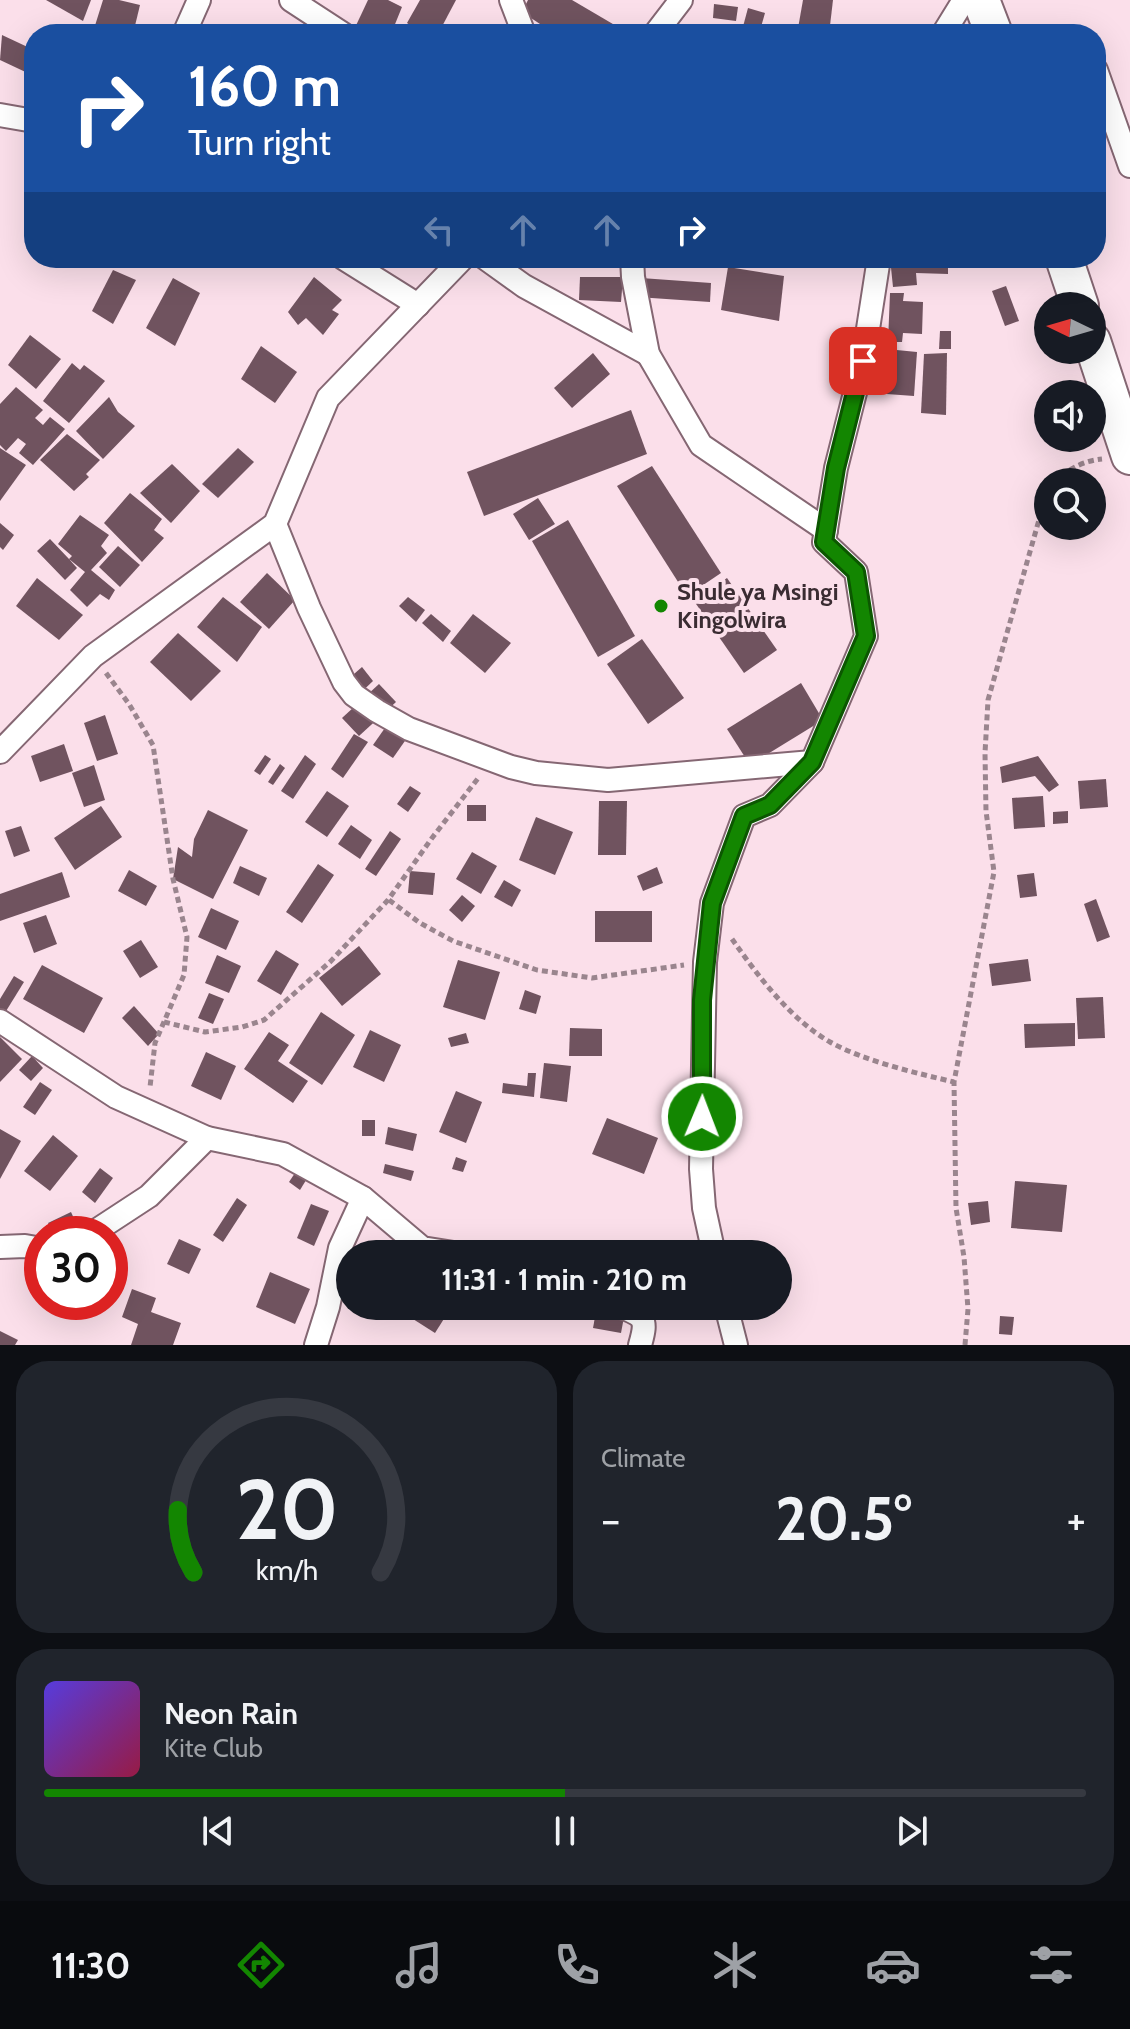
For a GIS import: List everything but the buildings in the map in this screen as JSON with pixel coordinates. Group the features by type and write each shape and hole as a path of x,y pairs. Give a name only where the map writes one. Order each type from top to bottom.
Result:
{"highway":[{"path":"981,0 990,24"},
{"path":"1067,268 1075,292"},
{"path":"1100,364 1130,456"}],"street":[{"path":"188,24 199,0"},
{"path":"291,0 328,24"},
{"path":"511,0 520,24"},
{"path":"663,24 681,0"},
{"path":"949,24 964,0"},
{"path":"1106,98 1130,166"},
{"path":"0,115 24,119"},
{"path":"359,268 418,305"},
{"path":"0,752 93,656 275,524 328,398 453,268"},
{"path":"499,268 524,286 648,354"},
{"path":"633,268 648,354 701,445 826,530"},
{"path":"711,1240 704,1208 701,1169 705,962 712,903 744,816 770,805 812,762 866,636 856,572 824,542 836,468 863,361 877,268"},
{"path":"275,524 344,682 354,695 409,729 463,751 536,773 608,780 812,762"},
{"path":"0,1021 116,1097 207,1138 283,1154 363,1198 413,1240"},
{"path":"118,1216 149,1196 207,1138"},
{"path":"316,1345 328,1307 340,1248 363,1198"},
{"path":"0,1247 24,1246"},
{"path":"640,1345 643,1320"},
{"path":"730,1320 736,1345"}],"path":[{"path":"1074,468 1086,461 1130,456"},
{"path":"965,1345 968,1309 956,1208 954,1082 994,872 986,811 988,700 1034,537"},
{"path":"93,656 129,704 153,745 173,879 187,937 184,975 155,1043 149,1112"},
{"path":"164,1022 205,1032 242,1027 264,1020 330,962 388,900 478,777 536,773"},
{"path":"388,900 453,941 537,970 592,978 705,962"},
{"path":"712,903 747,960 794,1015 828,1041 851,1052 954,1082"}],"place":[{"name":"Shule ya Msingi Kingolwira","path":"661,606"}],"route":[{"path":"702,1117 702,1000 712,903 744,816 770,805 812,762 866,636 856,572 824,542 836,468 863,361"}]}
